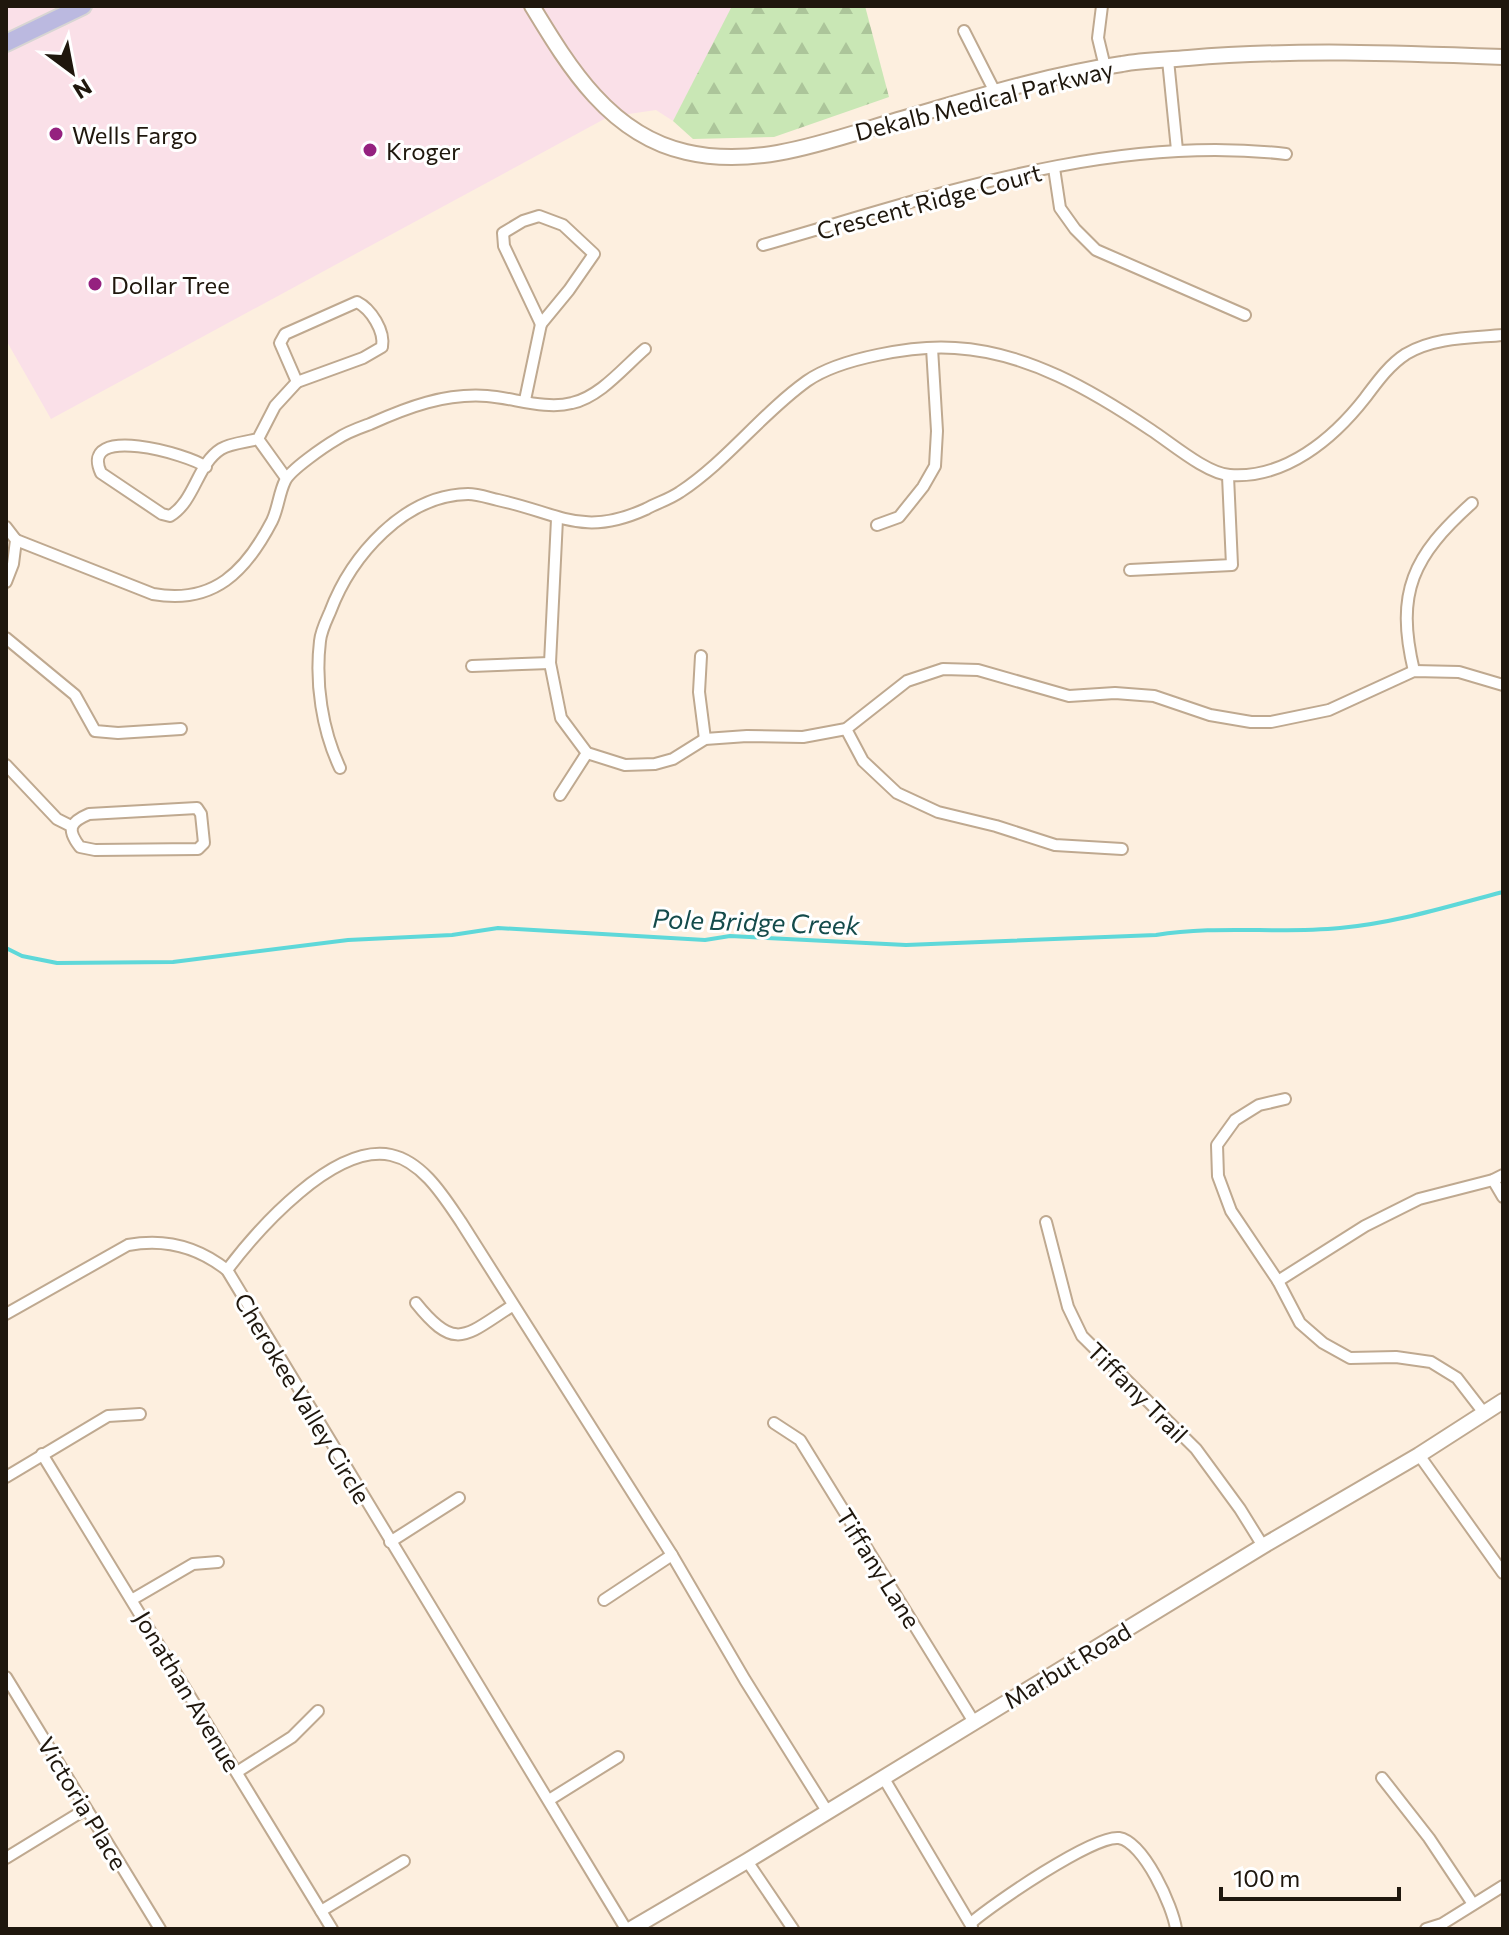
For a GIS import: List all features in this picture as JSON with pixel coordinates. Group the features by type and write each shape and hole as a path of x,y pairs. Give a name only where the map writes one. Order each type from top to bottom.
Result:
{"main road":[{"path":"6,43 83,6"}],"street":[{"name":"Dekalb Medical Parkway","path":"532,6 584,86 604,106 649,137 695,154 720,158 785,153 995,92 1105,67 1261,52 1389,52 1503,57"},
{"path":"1102,6 1098,38 1105,67"},
{"path":"964,31 995,92"},
{"path":"1168,60 1177,150"},
{"name":"Crescent Ridge Court","path":"763,245 1003,177 1054,168 1163,150 1257,150 1286,154"},
{"path":"1054,168 1060,208 1096,250 1245,315"},
{"path":"525,400 541,324 594,254 563,225 539,216 503,233 504,246 541,324"},
{"path":"206,467 180,454 118,443 99,456 97,465 101,473 162,514 170,516 181,510 206,467 212,456 223,447 258,439 275,406 297,382 363,358 382,347 384,342 378,325 366,306 357,302 285,334 280,343 297,382"},
{"path":"340,768 332,752 318,682 320,636 351,569 395,521 429,502 470,493 524,505 557,519 579,523 622,519 678,494 714,466 753,427 810,379 862,358 932,348 982,351 1044,369 1086,390 1203,465 1228,476 1270,470 1299,460 1319,445 1363,401 1378,378 1403,355 1431,342 1503,335"},
{"path":"877,525 899,517 935,466 937,431 932,348"},
{"path":"6,527 16,540 153,594 168,597 195,595 237,574 272,520 286,478 337,438 405,408 445,397 485,395 554,405 581,400 645,349"},
{"path":"258,439 286,478"},
{"path":"1130,570 1232,565 1228,476"},
{"path":"1414,671 1406,627 1406,610 1414,575 1433,541 1472,503"},
{"path":"557,519 550,663 561,718 587,753 625,765 655,764 673,759 705,739 803,737 846,729 907,681 943,669 978,670 1069,696 1115,693 1154,696 1210,715 1251,722 1271,722 1329,710 1414,671 1459,672 1503,685"},
{"path":"6,582 13,564 16,540"},
{"path":"6,638 75,695 95,731 118,733 181,729"},
{"path":"701,656 699,692 705,739"},
{"path":"472,666 550,663"},
{"path":"846,729 863,761 897,793 938,812 1055,845 1122,849"},
{"path":"560,795 587,753"},
{"path":"6,765 57,819 71,826"},
{"path":"197,808 201,814 204,843 198,849 191,850 95,850 80,847 71,826 74,820 105,811 197,808"},
{"path":"1285,1099 1248,1111 1235,1120 1217,1145 1218,1176 1231,1211 1278,1281 1300,1323 1323,1343 1350,1358 1396,1357 1431,1362 1457,1378 1484,1413"},
{"name":"Cherokee Valley Circle","path":"628,1929 227,1270 282,1210 323,1174 359,1157 391,1155 432,1181 672,1555 827,1811"},
{"path":"1278,1281 1365,1226 1419,1199 1498,1178 1503,1197"},
{"name":"Tiffany Trail","path":"1046,1222 1068,1307 1082,1336 1196,1449 1263,1546"},
{"path":"6,1314 128,1245 149,1241 178,1245 211,1257 227,1270"},
{"path":"416,1303 435,1326 449,1335 477,1328 512,1306"},
{"name":"Marbut Road","path":"628,1929 747,1861 1263,1546 1419,1455 1503,1401"},
{"path":"6,1477 108,1416 140,1414"},
{"name":"Tiffany Lane","path":"774,1423 800,1440 974,1722"},
{"name":"Jonathan Avenue","path":"42,1454 332,1929"},
{"path":"1419,1455 1503,1573"},
{"path":"390,1542 459,1498"},
{"path":"604,1600 672,1555"},
{"path":"133,1599 193,1564 218,1562"},
{"name":"Victoria Place","path":"7,1682 160,1929"},
{"path":"237,1772 292,1737 318,1711"},
{"path":"549,1800 618,1757"},
{"path":"883,1777 972,1926 999,1900 1091,1846 1118,1838 1132,1844 1154,1874 1174,1914 1176,1929"},
{"path":"1382,1778 1429,1838 1473,1904"},
{"path":"6,1858 86,1809"},
{"path":"321,1911 404,1861"},
{"path":"747,1861 793,1929"},
{"path":"1426,1929 1442,1924 1503,1886"}],"shaded area":[{"path":"6,6 733,8 673,121 656,110 608,117 51,419 6,340"}],"green space":[{"path":"732,6 865,6 889,97 774,137 693,139 673,121"}],"waterway":[{"name":"Pole Bridge Creek","path":"6,948 22,956 57,963 173,962 348,940 452,935 498,928 705,940 730,936 906,945 1202,931 1340,928 1402,918 1503,892"}],"place":[{"name":"Wells Fargo","path":"56,134"},
{"name":"Kroger","path":"370,150"},
{"name":"Dollar Tree","path":"95,284"}]}
